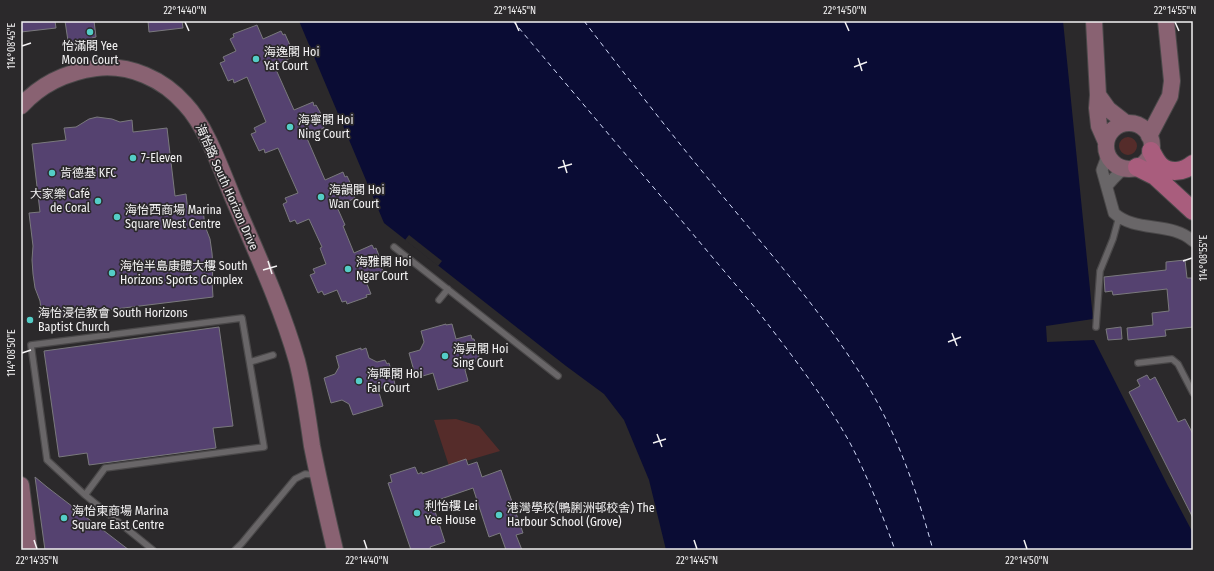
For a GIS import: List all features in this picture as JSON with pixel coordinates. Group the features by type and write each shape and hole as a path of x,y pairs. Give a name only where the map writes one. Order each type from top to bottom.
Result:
{"main road":[{"path":"1141,134 1160,165 1168,170 1184,170 1193,164"},
{"path":"1130,168 1156,176 1193,211"}],"street":[{"path":"1094,21 1099,126 1112,161 1118,166 1130,168"},
{"path":"1141,134 1151,120 1160,114 1170,96 1172,81 1166,21"},
{"name":"海怡路 South Horizon Drive","path":"21,106 45,85 64,76 84,70 104,67 125,69 142,74 163,85 185,104 196,118 213,152 286,323 298,364 318,475 335,550"},
{"path":"1098,95 1108,109 1141,134 1148,159 1143,164 1130,168 1114,178 1107,186"},
{"path":"1141,134 1120,125 1112,130 1108,136 1102,170 1114,213 1119,218 1136,224 1179,232 1193,241"},
{"path":"21,485 29,550"}],"lane":[{"path":"1096,327 1100,271 1113,239 1119,218"},
{"path":"394,247 558,376"},
{"path":"439,300 448,289"},
{"path":"85,495 105,468 264,447 242,318 31,345 47,460 85,495 153,550"},
{"path":"250,362 273,355"},
{"path":"1138,363 1172,359 1178,364 1193,393"},
{"path":"235,550 295,479 305,474 318,475"}],"shaded area":[{"path":"299,21 1063,21 1093,319 1046,326 1047,342 1094,340 1193,533 1193,550 666,550 649,480 624,420 604,394 566,366 384,223"},
{"path":"1128,137 1134,140 1137,146 1134,152 1128,155 1122,152 1119,146 1122,140"},
{"path":"456,419 479,426 500,451 449,466 434,420"}],"pier":[{"path":"409,235 442,261 438,266 405,240"}],"building":[{"path":"21,21 55,21 56,28 21,32"},
{"name":"怡滿閣 Yee Moon Court","path":"65,21 94,21 96,37 92,38 92,40 73,43 73,41 68,41"},
{"path":"148,21 182,21 183,28 149,32"},
{"path":"257,25 263,39 281,31 283,35 285,34 293,52 291,53 293,57 274,65 294,110 313,102 314,106 316,105 320,112 324,123 322,123 324,128 306,136 325,180 343,172 345,177 347,176 355,193 353,194 355,198 337,207 345,225 343,226 354,253 372,245 374,249 376,248 383,266 381,267 383,271 365,279 371,294 366,295 367,297 347,304 346,301 342,302 337,290 324,295 322,291 318,293 310,275 315,273 313,269 326,264 320,248 322,247 309,219 297,224 295,220 290,222 283,204 287,202 285,198 298,193 278,148 265,153 264,149 259,151 251,134 256,132 254,128 266,122 247,77 234,83 233,79 228,81 220,63 225,61 223,57 236,51 230,39 234,37 233,34"},
{"name":"海怡西商場 Marina Square West Centre","path":"97,117 112,119 120,122 132,120 133,132 167,128 175,196 186,194 188,211 203,210 205,226 210,239 212,253 213,297 42,318 40,301 35,288 33,274 33,246 29,213 40,212 32,144 66,140 64,128 76,127 89,119"},
{"path":"1185,260 1187,278 1193,278 1193,327 1165,330 1166,336 1128,340 1127,328 1153,325 1152,313 1169,311 1167,289 1113,295 1112,291 1105,292 1104,277 1166,270 1166,262"},
{"name":"海昇閣 Hoi Sing Court","path":"446,324 452,324 456,339 471,335 472,339 474,339 480,360 469,363 465,370 468,381 438,390 433,373 416,378 409,353 420,350 424,342 421,331"},
{"path":"219,327 233,426 213,428 216,448 89,465 87,453 59,457 44,351"},
{"path":"1121,327 1122,339 1108,340 1106,329"},
{"name":"海暉閣 Hoi Fai Court","path":"361,348 361,350 366,348 369,358 377,362 385,360 387,364 389,363 395,384 378,389 383,406 353,415 349,404 342,400 331,403 324,378 335,374 339,367 336,356"},
{"path":"1147,375 1150,380 1155,377 1178,422 1185,419 1193,434 1193,518 1129,392 1140,386 1137,380"},
{"path":"466,459 468,465 477,462 482,477 501,470 523,533 516,535 522,550 506,550 500,533 489,537 473,488 432,502 445,542 430,547 431,550 411,550 388,483 392,482 390,475 415,467 418,474 422,472 422,474"},
{"name":"海怡東商場 Marina Square East Centre","path":"35,477 47,487 129,550 45,550"}],"ferry route":[{"path":"513,21 757,310 806,375 829,408 857,456 895,550"},
{"path":"584,21 682,147 780,264 821,317 859,371 876,400 902,455 916,493 933,550"}],"place":[{"name":"怡滿閣 Yee Moon Court","path":"90,32"},
{"name":"海逸閣 Hoi Yat Court","path":"256,59"},
{"name":"海寧閣 Hoi Ning Court","path":"290,127"},
{"name":"7-Eleven","path":"133,158"},
{"name":"肯德基 KFC","path":"52,173"},
{"name":"海韻閣 Hoi Wan Court","path":"321,197"},
{"name":"大家樂 Café de Coral","path":"98,201"},
{"name":"海怡西商場 Marina Square West Centre","path":"117,217"},
{"name":"海雅閣 Hoi Ngar Court","path":"348,269"},
{"name":"海怡半島康體大樓 South Horizons Sports Complex","path":"112,273"},
{"name":"海怡浸信教會 South Horizons Baptist Church","path":"30,320"},
{"name":"海昇閣 Hoi Sing Court","path":"445,356"},
{"name":"海暉閣 Hoi Fai Court","path":"359,381"},
{"name":"利怡樓 Lei Yee House","path":"417,513"},
{"name":"港灣學校(鴨脷洲邨校舍) The Harbour School (Grove)","path":"499,515"},
{"name":"海怡東商場 Marina Square East Centre","path":"64,518"}]}
